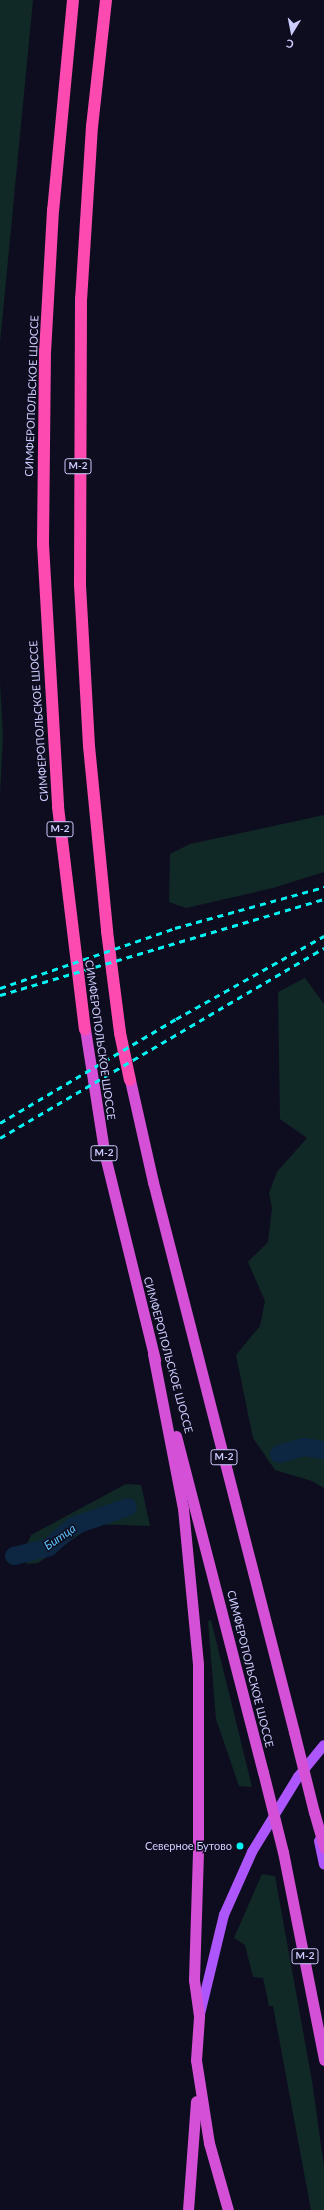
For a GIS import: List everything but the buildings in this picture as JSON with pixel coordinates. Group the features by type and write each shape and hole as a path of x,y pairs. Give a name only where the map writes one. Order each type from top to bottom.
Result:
{"highway":[{"name":"СИМФЕРОПОЛЬСКОЕ ШОССЕ","path":"73,0 53,210 45,352 43,544 58,807 85,1028 105,1156 153,1354 283,1852 324,2060"},
{"name":"СИМФЕРОПОЛЬСКОЕ ШОССЕ","path":"106,0 92,126 81,299 80,585 90,754 107,931 120,1033 153,1182 314,1812"},
{"path":"153,1354 183,1508 197,1657 198,1844 194,1980 199,2017 188,2210"},
{"path":"314,1812 324,1848"},
{"path":"196,2060 209,2143 228,2210"}],"main road":[{"path":"199,2017 224,1915 252,1852 298,1777 324,1745"},
{"name":"СИМФЕРОПОЛЬСКОЕ ШОССЕ","path":"314,1812 324,1864"}],"green space":[{"path":"0,0 33,0 0,343"},
{"path":"0,682 3,736 0,795"},
{"path":"324,815 324,872 273,888 186,908 169,902 170,854 190,844"},
{"path":"305,978 324,1004 324,1488 312,1481 275,1470 253,1438 236,1355 260,1326 265,1301 248,1262 268,1242 272,1208 269,1193 277,1172 307,1138 280,1119 278,992"},
{"path":"126,1484 141,1485 150,1526 95,1524 38,1563 28,1564 12,1550 27,1544 31,1535"},
{"path":"211,1620 252,1787 239,1786 216,1719 208,1621"},
{"path":"262,1874 275,1876 312,2081 324,2167 324,2210 311,2210 273,2006 269,2006 263,1978 253,1977 245,1945 234,1938"}],"waterway":[{"name":"Битца","path":"279,1454 304,1447 324,1450"},
{"name":"Битца","path":"14,1556 49,1547 73,1526 128,1507"}],"railway":[{"path":"0,988 175,928 324,887"},
{"path":"0,995 324,899"},
{"path":"0,1123 176,1019 324,936"},
{"path":"0,1138 324,948"}],"place":[{"name":"Северное Бутово","path":"240,1846"}]}
